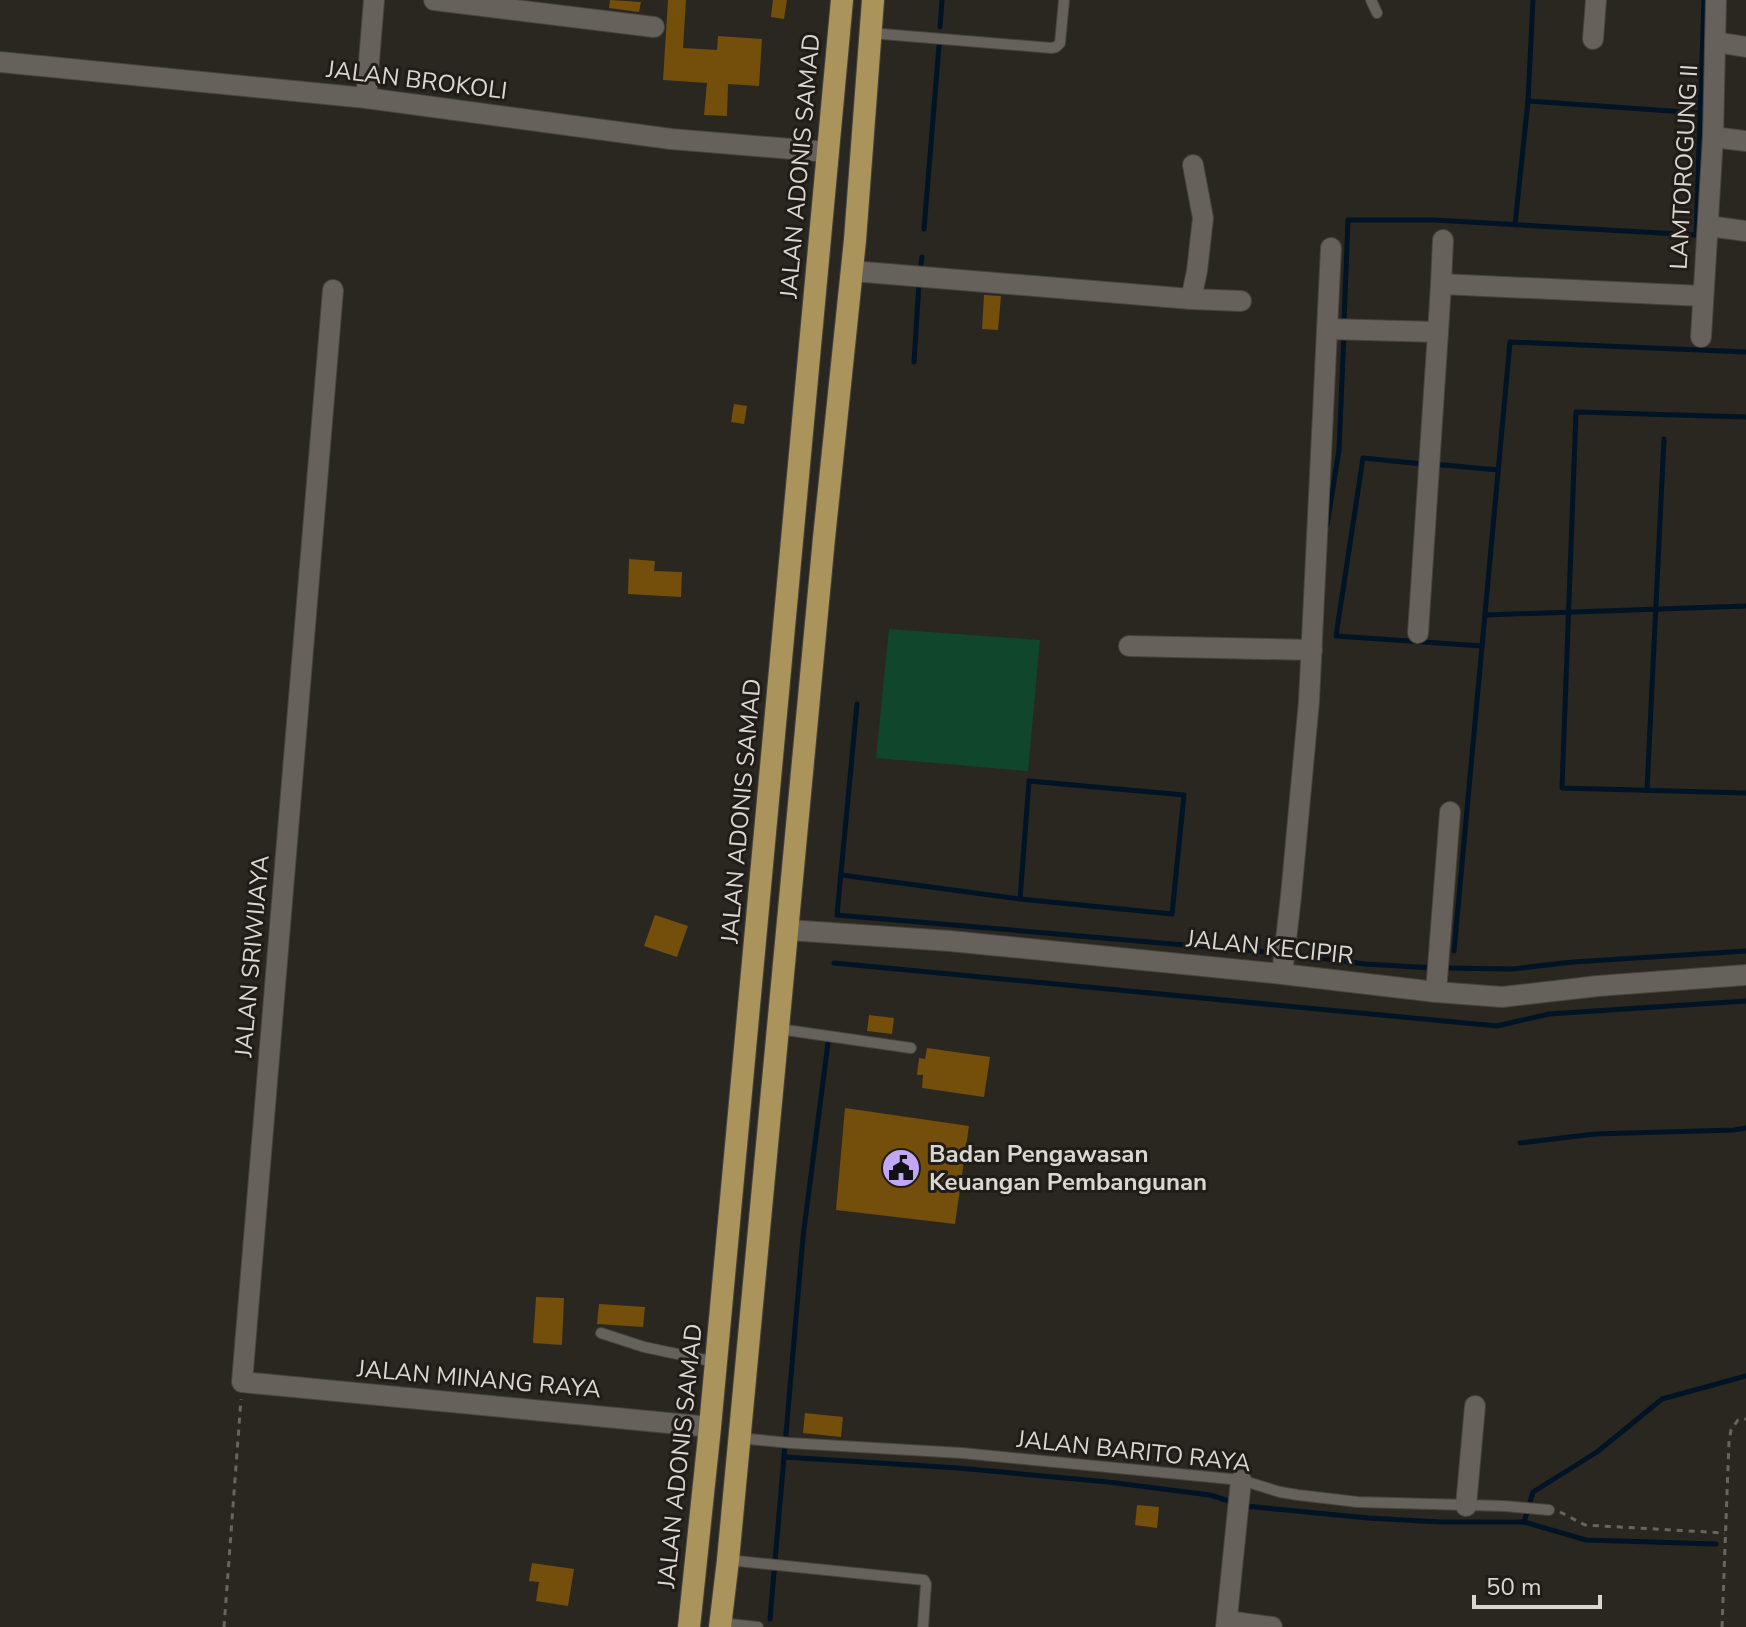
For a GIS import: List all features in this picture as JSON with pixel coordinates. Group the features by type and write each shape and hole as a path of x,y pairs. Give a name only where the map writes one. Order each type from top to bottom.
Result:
{"highway":[{"name":"JALAN ADONIS SAMAD","path":"690,1624 842,0"},
{"path":"690,1624 720,1625 728,1560 852,271 873,0"},
{"path":"793,535 824,538"}],"street":[{"path":"366,98 374,0"},
{"path":"434,0 654,27"},
{"path":"1593,39 1596,0"},
{"name":"LAMTOROGUNG II","path":"1701,337 1713,137 1716,0"},
{"path":"1715,42 1746,47"},
{"name":"JALAN BROKOLI","path":"0,62 366,98 671,139 827,152"},
{"path":"1713,137 1746,141"},
{"path":"1191,299 1203,218 1193,165"},
{"path":"1708,226 1746,231"},
{"path":"1418,633 1443,240"},
{"path":"1283,967 1293,882 1340,328 1331,248"},
{"path":"852,271 1241,301"},
{"path":"1441,284 1703,296"},
{"name":"JALAN SRIWIJAYA","path":"242,1382 333,290"},
{"path":"1340,328 1438,332"},
{"path":"1129,646 1312,650"},
{"path":"1437,974 1450,812"},
{"name":"JALAN KECIPIR","path":"788,930 1283,967 1437,974 1502,997 1746,975"},
{"name":"JALAN MINANG RAYA","path":"242,1382 710,1427"},
{"path":"1466,1506 1475,1406"},
{"path":"1241,1480 1226,1624 1272,1627"}],"lane":[{"path":"870,33 1051,48 1060,43 1064,0"},
{"path":"1371,0 1377,13"},
{"path":"779,1029 911,1048"},
{"path":"601,1333 644,1347 715,1362"},
{"name":"JALAN BARITO RAYA","path":"740,1438 962,1453 1241,1480 1280,1492 1358,1502 1549,1510"},
{"path":"728,1560 924,1580 923,1627"},
{"path":"720,1625 758,1627"}],"path":[{"path":"224,1627 242,1382"},
{"path":"1722,1627 1729,1441 1731,1430 1738,1420 1746,1419"},
{"path":"1549,1510 1585,1525 1726,1533"}],"green space":[{"path":"889,629 1040,640 1028,771 876,758"}],"building":[{"path":"610,0 641,2 639,12 609,8"},
{"path":"668,0 686,0 683,48 717,50 718,36 762,39 759,86 728,84 727,116 704,115 707,83 663,80"},
{"path":"773,0 787,0 784,19 771,17"},
{"path":"984,295 1001,296 998,330 982,329"},
{"path":"734,404 747,406 744,424 731,422"},
{"path":"629,559 655,561 654,571 682,572 681,597 628,594"},
{"path":"655,915 688,926 677,957 644,946"},
{"path":"869,1015 894,1018 892,1034 867,1031"},
{"path":"927,1048 990,1057 984,1097 922,1088 923,1075 917,1075 919,1058 925,1059"},
{"name":"Badan Pengawasan Keuangan Pembangunan","path":"845,1108 969,1126 955,1224 836,1210"},
{"path":"536,1297 564,1298 562,1345 533,1343"},
{"path":"599,1304 645,1307 643,1327 597,1324"},
{"path":"805,1413 843,1417 841,1437 803,1433"},
{"path":"1137,1505 1159,1507 1157,1528 1135,1525"},
{"path":"532,1563 574,1569 568,1606 536,1601 539,1582 529,1581"}],"waterway":[{"path":"940,27 942,0"},
{"path":"1533,0 1528,101 1700,113"},
{"path":"1344,323 1348,220 1434,220 1696,235 1704,0"},
{"path":"924,229 939,46"},
{"path":"1515,225 1528,101"},
{"path":"920,270 922,257"},
{"path":"914,362 919,283"},
{"path":"1327,525 1339,450 1344,333"},
{"path":"1454,951 1510,342 1746,352"},
{"path":"1746,417 1576,412 1562,788 1746,793"},
{"path":"1647,790 1664,439"},
{"path":"1423,464 1363,458 1336,636 1482,646"},
{"path":"1433,464 1498,470"},
{"path":"1485,615 1746,606"},
{"path":"857,704 837,915 1279,953"},
{"path":"841,875 1020,899 1172,914 1184,795 1029,781 1020,899"},
{"path":"1444,968 1512,969 1746,951"},
{"path":"1288,954 1365,964 1434,968"},
{"path":"834,963 1497,1026 1549,1014 1746,1001"},
{"path":"770,1619 803,1237 828,1043"},
{"path":"1520,1143 1595,1134 1746,1128"},
{"path":"1245,1506 1368,1518 1524,1522 1533,1492 1597,1452 1662,1399 1746,1376"},
{"path":"784,1457 958,1468 1108,1482 1210,1495 1235,1503"},
{"path":"1524,1522 1586,1540 1716,1544"}],"place":[{"name":"Badan Pengawasan Keuangan Pembangunan","path":"901,1168"}]}
